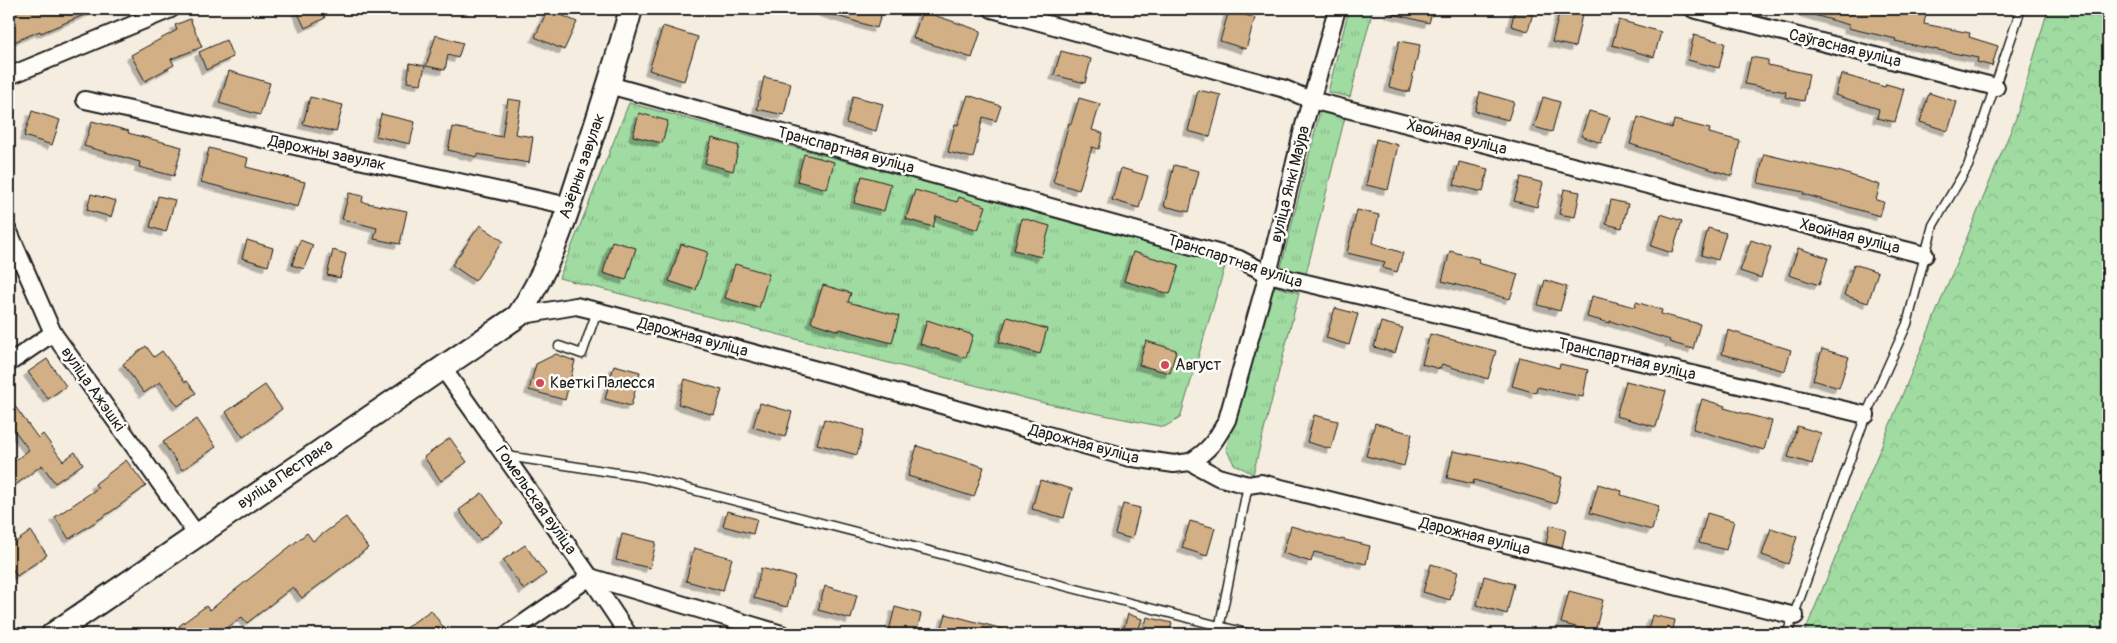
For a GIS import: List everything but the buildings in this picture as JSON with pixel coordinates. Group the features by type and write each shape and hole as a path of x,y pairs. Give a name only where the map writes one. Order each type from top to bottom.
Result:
{"street":[{"path":"9,76 170,9"},
{"name":"Азёрны завулак","path":"518,316 532,295 544,271 569,206 609,85 631,9"},
{"name":"Хвойная вуліца","path":"992,9 1285,88 1312,100 1925,255"},
{"name":"вуліца Янкі Маўра","path":"1190,462 1206,452 1216,440 1227,420 1268,274 1337,9"},
{"name":"Саўгасная вуліца","path":"1693,9 1996,87"},
{"name":"Транспартная вуліца","path":"609,85 1239,259 1268,274 1866,415"},
{"name":"Дарожны завулак","path":"85,100 569,206"},
{"name":"вуліца Ажэшкі","path":"9,232 53,333 197,535"},
{"name":"Дарожная вуліца","path":"518,316 576,306 828,373 1126,457 1174,464 1190,462 1218,477 1248,485 1261,483 1795,616"},
{"name":"вуліца Пестрака","path":"53,634 518,316"},
{"path":"9,363 53,333"},
{"name":"Гомельская вуліца","path":"442,367 628,634"},
{"path":"508,634 590,578 782,634"}],"lane":[{"path":"1788,634 1866,415 1907,324 1933,224 1968,166 2021,9"},
{"path":"559,346 582,354 597,311"},
{"path":"504,455 643,477 1219,630 1250,634"},
{"path":"1219,630 1248,485"}],"green space":[{"path":"1349,9 1373,9 1350,97 1328,92"},
{"path":"2048,9 2108,9 2108,634 1804,634 2016,118"},
{"path":"629,103 1226,263 1180,418 1164,427 1044,403 559,278"},
{"path":"1320,111 1345,117 1306,274 1281,267"},
{"path":"1274,286 1299,293 1253,474 1234,464 1226,449"}],"place":[{"name":"Август","path":"1165,365"},
{"name":"Кветкі Палесся","path":"540,383"}]}
